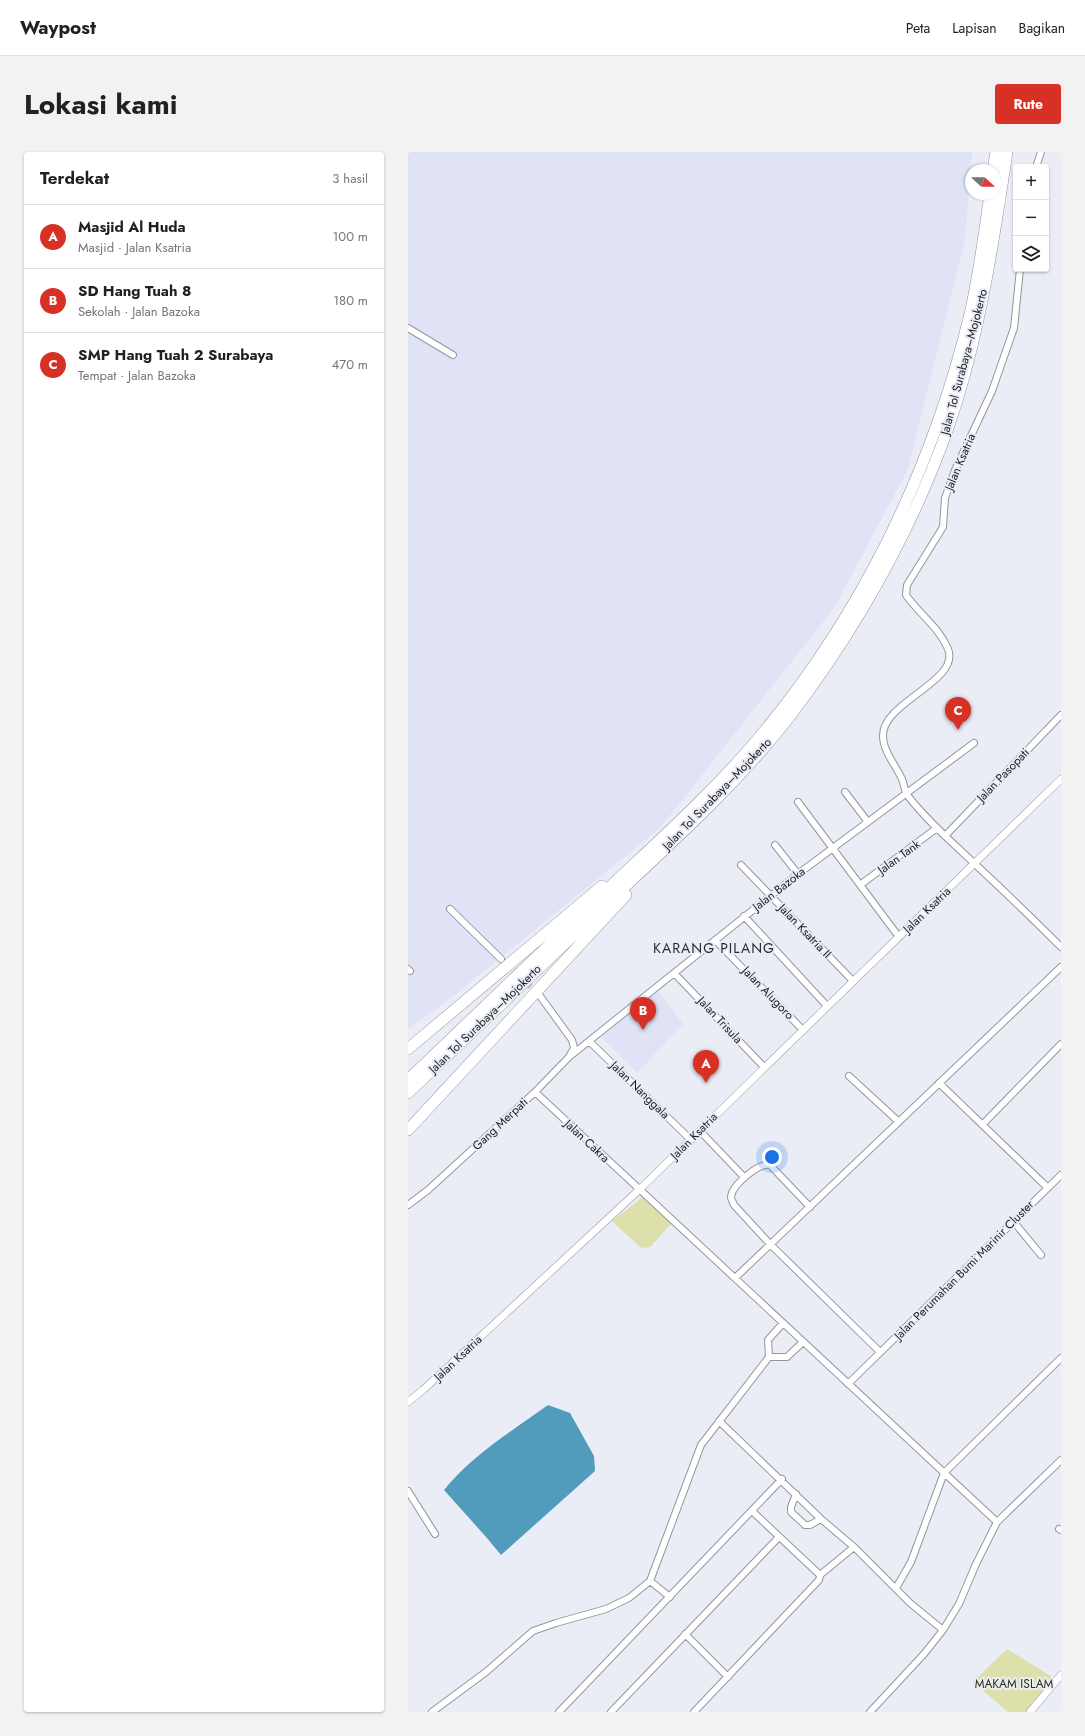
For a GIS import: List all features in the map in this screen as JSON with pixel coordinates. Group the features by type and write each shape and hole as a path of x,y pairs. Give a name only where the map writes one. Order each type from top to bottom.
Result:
{"highway":[{"path":"994,164 996,152"},
{"name":"Jalan Tol Surabaya–Mojokerto","path":"408,1093 668,846 744,770 788,718 838,648 874,590 914,511 948,428 981,286 1007,152"},
{"name":"Jalan Tol Surabaya–Mojokerto","path":"981,286 989,200"},
{"name":"Jalan Tol Surabaya–Mojokerto","path":"408,1080 680,820 757,741 799,688 865,586 904,510 931,443 974,318"},
{"path":"408,1130 542,987 668,846"},
{"path":"408,1049 582,902 645,854"}],"street":[{"path":"1037,164 1041,152"},
{"name":"Jalan Ksatria","path":"976,864 937,828 907,795 901,776 885,747 883,737 884,728 897,710 939,676 946,668 950,660 949,651 941,634 906,595 908,584 943,527 946,498 955,470 992,391 1014,328 1020,272"},
{"path":"408,328 453,355"},
{"name":"Jalan Pasopati","path":"945,836 1061,715"},
{"name":"Jalan Bazoka","path":"589,1041 675,974 744,916 831,848 907,795 974,743"},
{"name":"Jalan Ksatria","path":"408,1402 640,1189 827,1006 976,864 1061,779"},
{"path":"845,792 868,822"},
{"path":"798,802 899,937"},
{"name":"Jalan Tank","path":"860,885 937,828"},
{"path":"775,845 798,874"},
{"path":"976,864 1061,947"},
{"name":"Jalan Ksatria II","path":"740,865 771,895 853,981"},
{"path":"450,909 502,959"},
{"path":"744,916 827,1006"},
{"name":"Jalan Alugoro","path":"715,940 803,1030"},
{"path":"735,1278 1061,967"},
{"name":"Jalan Trisula","path":"675,974 764,1067"},
{"path":"540,996 572,1040 574,1048 569,1057"},
{"name":"Gang Merpati","path":"408,1205 428,1190 535,1092 569,1057 589,1041"},
{"name":"Jalan Nanggala","path":"589,1041 691,1140"},
{"path":"983,1124 1061,1044"},
{"path":"849,1076 899,1122"},
{"path":"939,1083 1048,1188"},
{"name":"Jalan Cakra","path":"535,1092 640,1189"},
{"path":"700,1131 744,1177"},
{"path":"810,1206 770,1164 764,1164 744,1177 731,1195 731,1200 770,1244 880,1352"},
{"name":"Jalan Perumahan Bumi Marinir Cluster","path":"848,1384 1061,1175"},
{"path":"640,1189 998,1522"},
{"path":"1014,1221 1041,1255"},
{"path":"432,1712 486,1672 533,1631 556,1622 606,1609 629,1598 650,1580 696,1455 719,1421 769,1357 768,1340 783,1323"},
{"path":"769,1357 786,1356 803,1342"},
{"path":"896,1588 913,1555 944,1473 1061,1358"},
{"path":"719,1421 782,1479 821,1519 854,1547 916,1608 943,1630"},
{"path":"870,1712 924,1654 943,1630 958,1604 976,1564 998,1522 1061,1460"},
{"path":"559,1712 782,1479"},
{"path":"408,1491 435,1534"},
{"path":"796,1494 791,1507 791,1512 805,1525 810,1525 821,1519"},
{"path":"752,1511 820,1575"},
{"path":"611,1712 779,1537"},
{"path":"694,1712 819,1580 820,1575 854,1547"},
{"path":"650,1580 670,1597"},
{"path":"685,1634 728,1677"},
{"path":"1030,1712 1061,1675"}],"shaded area":[{"path":"408,152 972,152 971,164 965,164 965,200 968,200 965,239 908,469 834,608 660,828 451,998 408,1029 408,975 411,971 408,968"},
{"path":"658,991 683,1024 637,1073 601,1037"}],"green space":[{"path":"643,1197 673,1222 650,1247 641,1248 612,1221"},
{"name":"MAKAM ISLAM","path":"1007,1649 1054,1678 1026,1712 1008,1712 973,1682"}],"water":[{"path":"548,1405 570,1413 594,1456 595,1471 501,1555 444,1490 455,1477 480,1455"}],"tunnel":[{"path":"507,964 538,994"}],"place":[{"name":"SMP Hang Tuah 2 Surabaya","path":"958,730"},
{"name":"SD Hang Tuah 8","path":"643,1030"},
{"name":"Masjid Al Huda","path":"706,1083"}],"district":[{"name":"KARANG PILANG","path":"714,948"}]}
